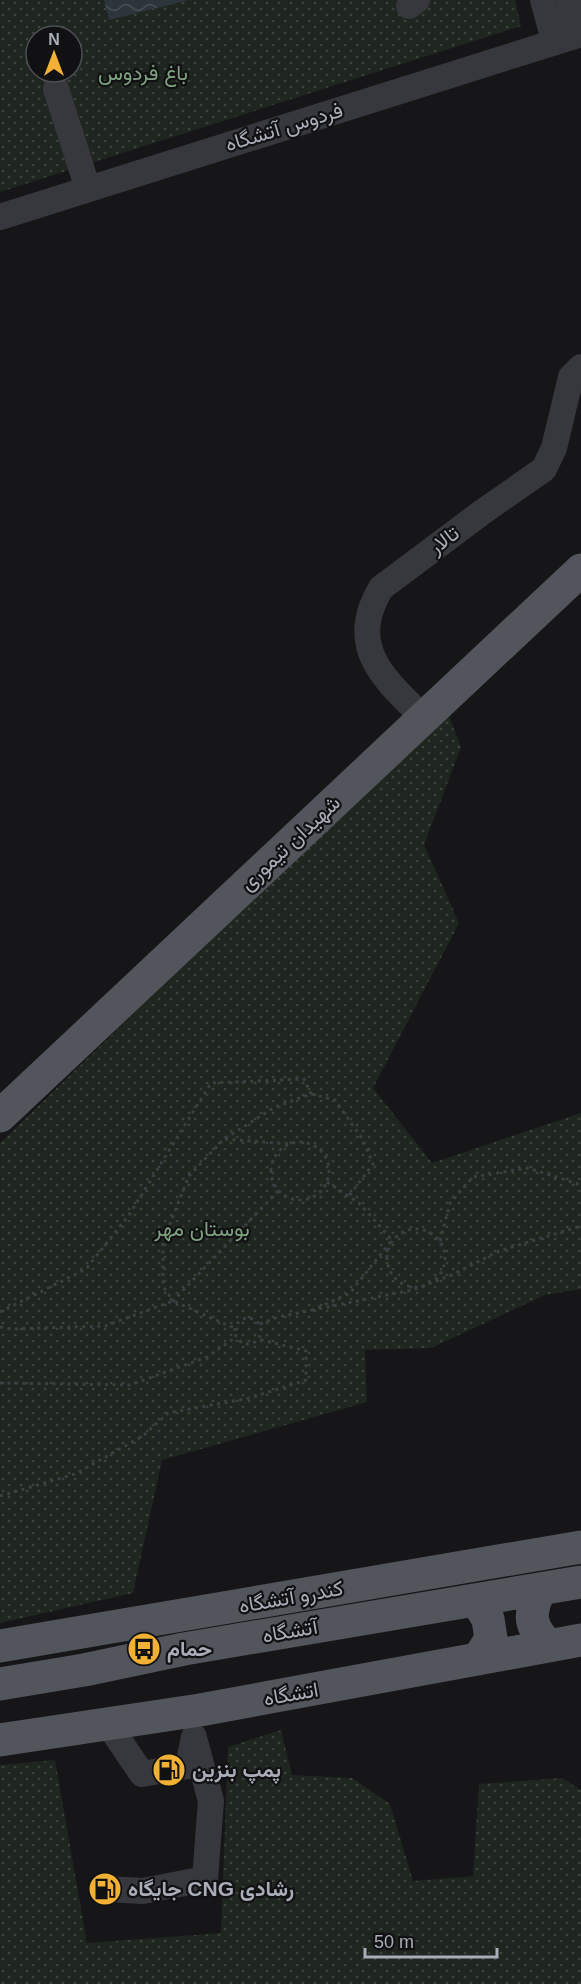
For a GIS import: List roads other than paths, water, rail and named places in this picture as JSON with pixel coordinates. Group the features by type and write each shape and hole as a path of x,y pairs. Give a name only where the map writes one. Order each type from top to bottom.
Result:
{"main road":[{"name":"شهیدان تیموری","path":"0,1116 581,570"},
{"name":"کندرو آتشگاه","path":"0,1646 581,1547"},
{"name":"آتشگاه","path":"0,1684 84,1670 184,1649 581,1582"},
{"path":"540,1589 533,1605 532,1622 538,1635 549,1646"},
{"path":"476,1600 488,1619 491,1639 478,1659"},
{"path":"175,1617 281,1633"},
{"name":"اتشگاه","path":"0,1740 108,1724 197,1724 478,1659 581,1640"},
{"path":"0,1664 20,1661 55,1664 84,1670"}],"street":[{"path":"543,0 551,29 575,36 576,23 570,0"},
{"name":"فردوس آتشگاه","path":"0,217 575,36"},
{"path":"56,89 88,189"},
{"name":"تالار","path":"424,718 381,674 371,657 367,634 371,605 381,588 544,469 554,448 571,377 581,367"},
{"path":"108,1724 142,1774 188,1766 197,1724"},
{"path":"105,1889 143,1891 205,1879 211,1801 197,1724"}],"water":[{"path":"104,0 189,0 109,20"}],"place":[{"name":"حمام","path":"144,1649"},
{"name":"پمپ بنزین","path":"169,1770"},
{"name":"جایگاه CNG رشادی","path":"105,1889"}],"park label":[{"name":"باغ فردوس","path":"143,73"},
{"name":"بوستان مهر","path":"202,1229"}]}
